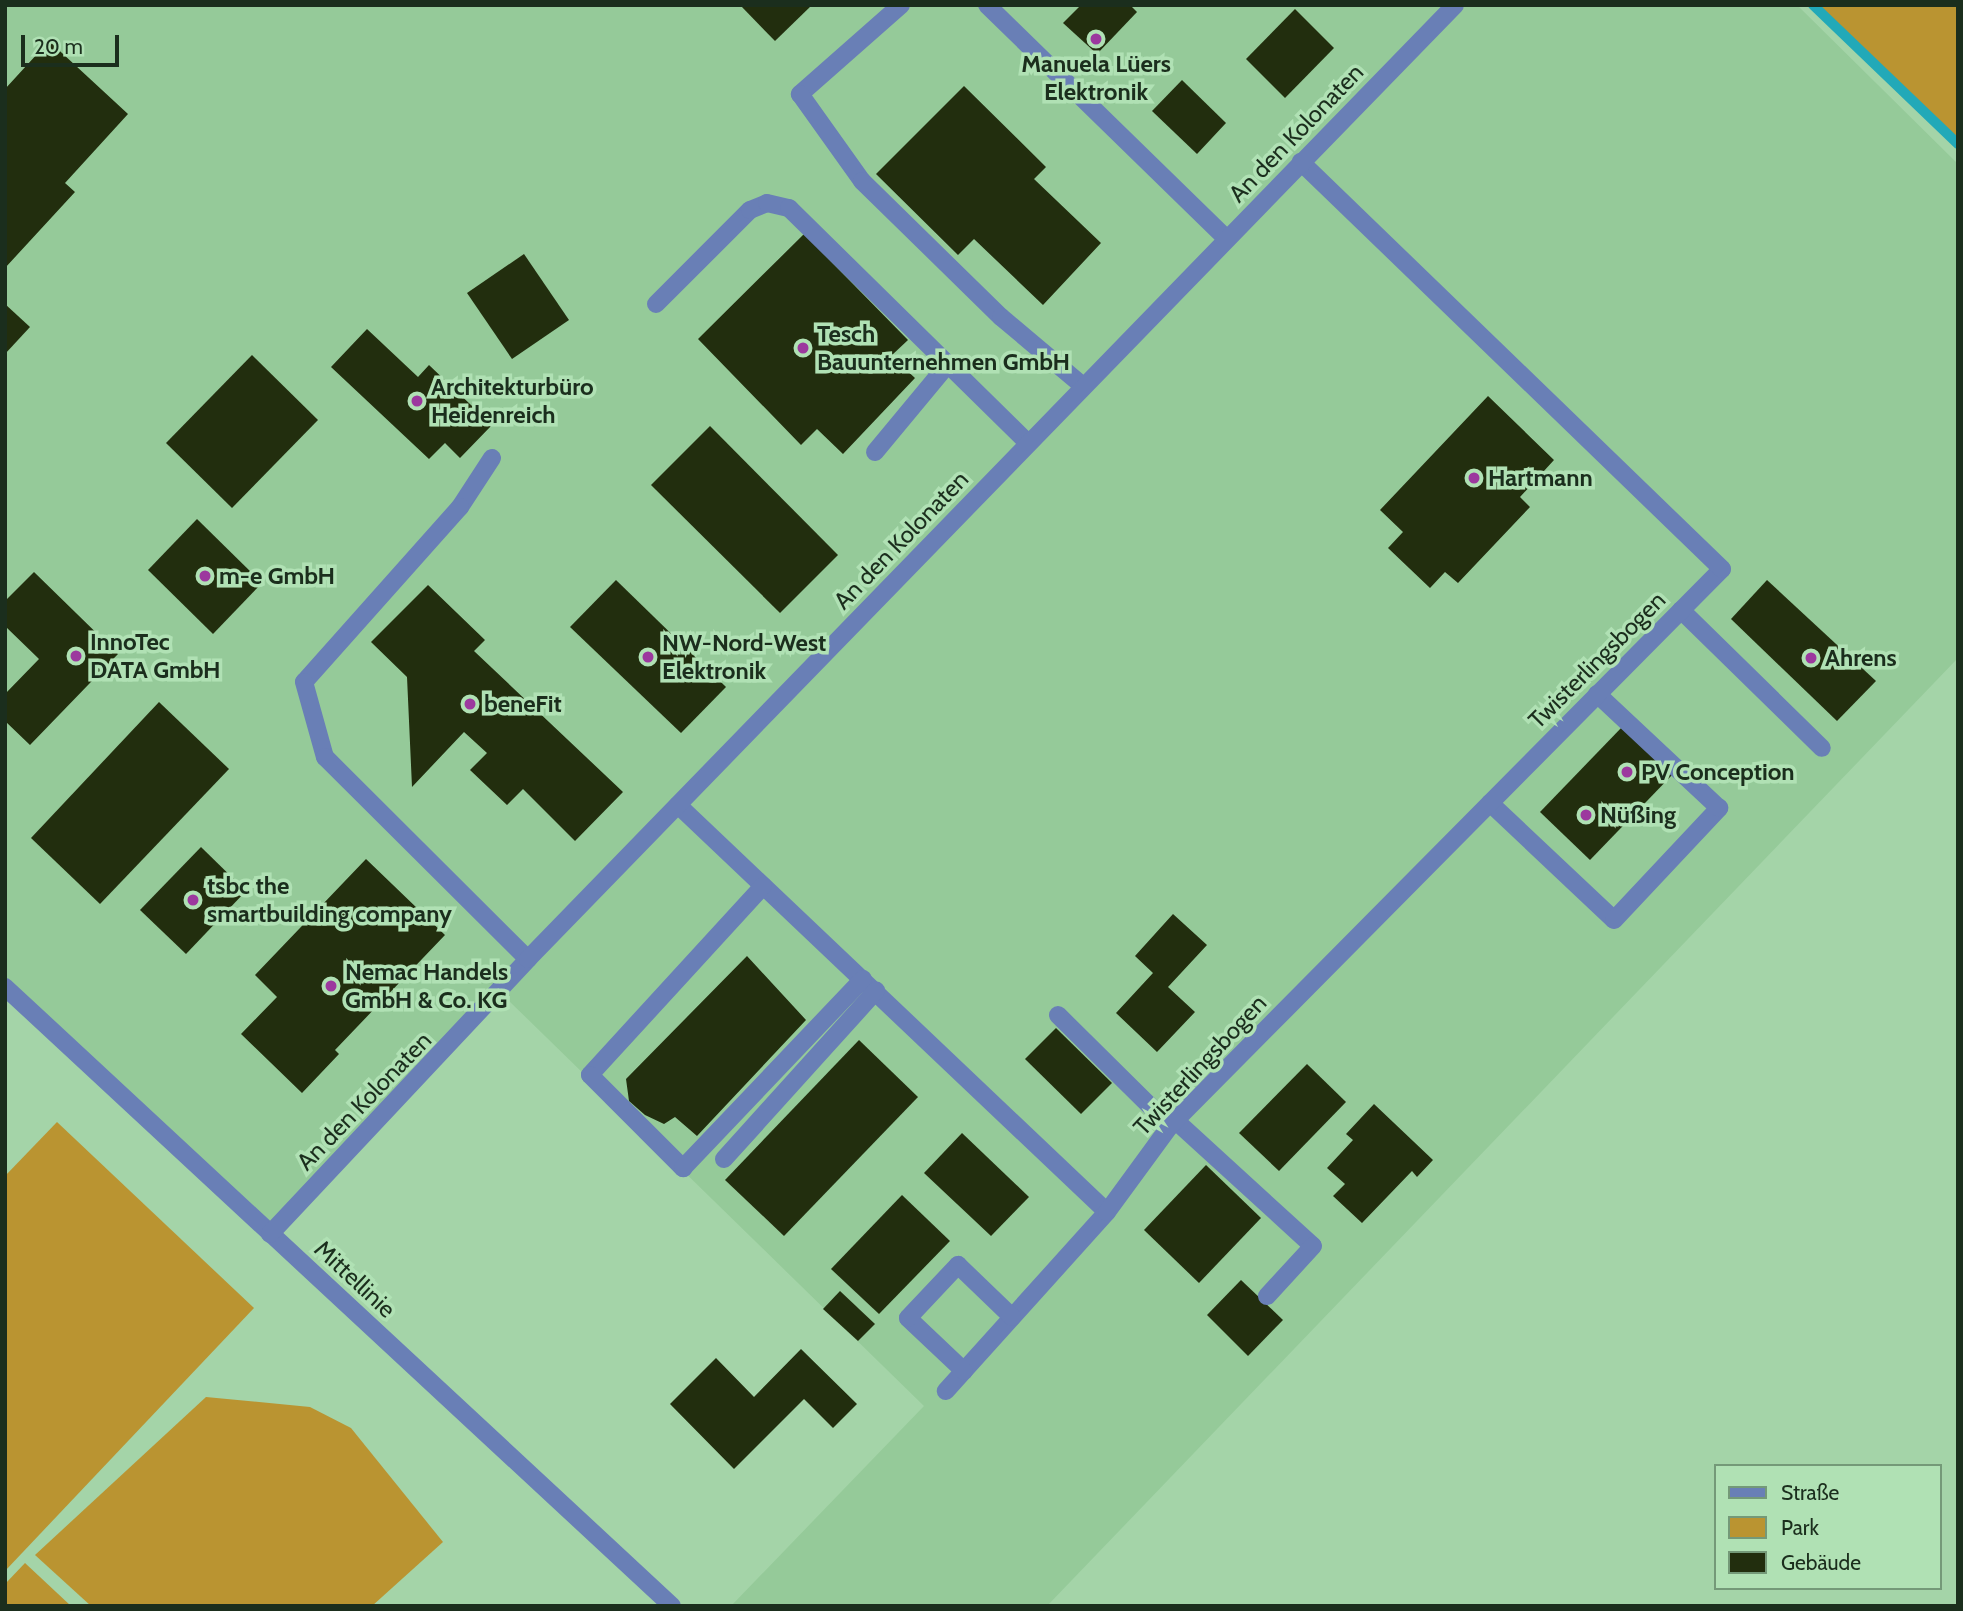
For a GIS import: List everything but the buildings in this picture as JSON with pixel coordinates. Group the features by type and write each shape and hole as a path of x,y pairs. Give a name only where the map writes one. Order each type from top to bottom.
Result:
{"street":[{"path":"901,5 800,94 862,181 1001,317 1083,386"},
{"path":"987,5 1226,238"},
{"name":"An den Kolonaten","path":"270,1234 528,959 1455,5"},
{"name":"Twisterlingsbogen","path":"946,1391 1107,1212 1173,1123 1722,569 1301,162"},
{"path":"656,304 750,211 768,204 789,208 1028,443"},
{"path":"875,452 948,364"},
{"path":"492,458 460,507 304,682 325,757 528,959"},
{"path":"1681,610 1822,748"},
{"path":"1490,803 1614,920 1719,808 1597,694"},
{"path":"678,805 1107,1212"},
{"path":"763,886 590,1075 683,1168 869,985"},
{"path":"724,1159 869,985"},
{"name":"Mittellinie","path":"5,988 672,1606"},
{"path":"1058,1015 1173,1123 1313,1246 1267,1296"},
{"path":"964,1371 908,1318 958,1265 1012,1317"}],"shaded area":[{"path":"5,5 1797,5 1958,164 1958,658 1047,1606 731,1606 924,1406 503,995 270,1234 5,988"}],"green space":[{"path":"1813,5 1958,5 1958,144"},
{"path":"57,1122 254,1308 5,1571 5,1176"},
{"path":"206,1397 310,1407 351,1428 443,1542 372,1606 91,1606 35,1555"},
{"path":"25,1563 71,1606 5,1606 5,1584"}],"waterway":[{"path":"1813,5 1958,144"}],"place":[{"name":"Manuela Lüers Elektronik","path":"1096,39"},
{"name":"Tesch Bauunternehmen GmbH","path":"803,348"},
{"name":"Architekturbüro Heidenreich","path":"417,401"},
{"name":"Hartmann","path":"1474,478"},
{"name":"m-e GmbH","path":"205,576"},
{"name":"InnoTec DATA GmbH","path":"76,656"},
{"name":"NW-Nord-West Elektronik","path":"648,657"},
{"name":"Ahrens","path":"1811,658"},
{"name":"beneFit","path":"470,704"},
{"name":"PV Conception","path":"1627,772"},
{"name":"Nüßing","path":"1586,815"},
{"name":"tsbc the smartbuilding company","path":"193,900"},
{"name":"Nemac Handels GmbH & Co. KG","path":"331,986"}]}
